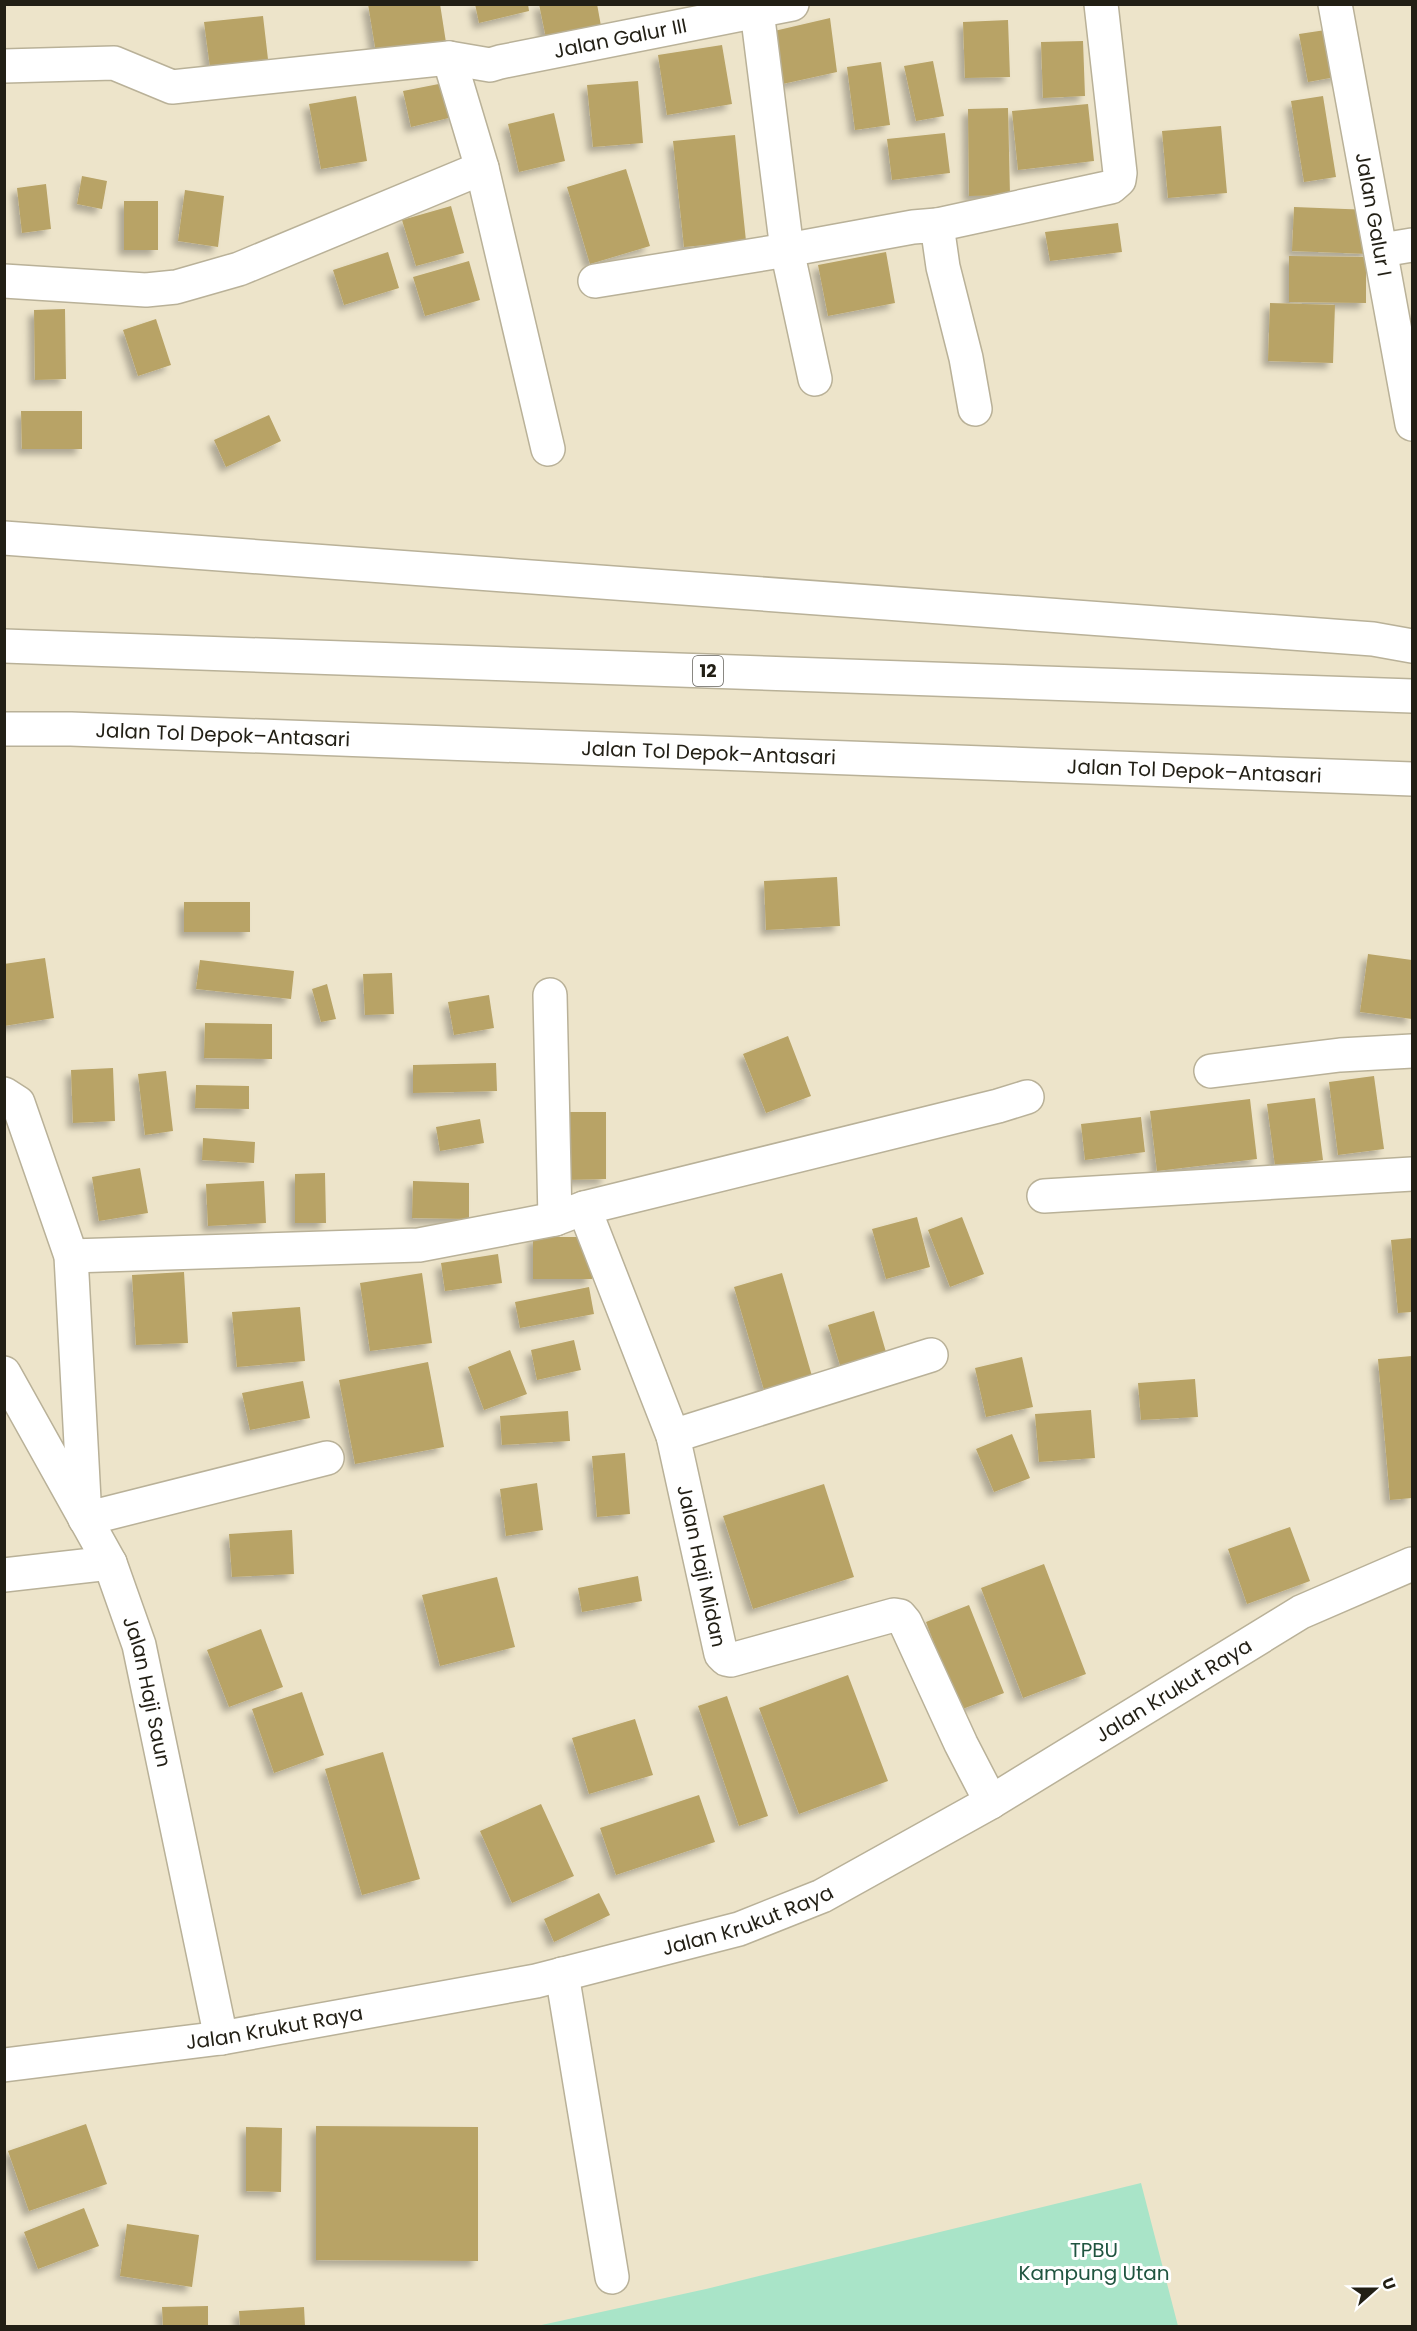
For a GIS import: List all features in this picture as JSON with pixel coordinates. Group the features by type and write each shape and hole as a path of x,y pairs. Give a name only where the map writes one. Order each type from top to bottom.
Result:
{"main road":[{"name":"Jalan Galur III","path":"4,66 114,63 172,87 449,58 490,65 792,4"},
{"path":"595,282 913,227 937,225 1111,187 1119,180 1101,4"},
{"name":"Jalan Galur I","path":"1335,4 1397,248 1413,424"},
{"path":"756,11 787,250 814,379"},
{"path":"449,58 483,168 548,448"},
{"path":"4,280 146,290 176,287 239,269 483,168"},
{"path":"937,225 943,267 966,358 975,408"},
{"path":"4,538 1373,639 1413,646"},
{"name":"12","path":"4,646 1413,696"},
{"name":"Jalan Tol Depok–Antasari","path":"4,729 71,729 1413,779"},
{"path":"550,995 570,1214"},
{"path":"1211,1071 1340,1055 1413,1050"},
{"path":"4,1095 18,1103 70,1256 85,1518 327,1458"},
{"path":"70,1256 419,1245 570,1214 1027,1097"},
{"path":"1044,1196 1413,1174"},
{"name":"Jalan Haji Midan","path":"570,1214 673,1436 721,1654 731,1660 894,1615 900,1616 905,1622 961,1744 991,1802"},
{"path":"673,1436 931,1355"},
{"name":"Jalan Haji Saun","path":"4,1373 110,1563 139,1645 221,2038"},
{"path":"4,1575 110,1563"},
{"name":"Jalan Krukut Raya","path":"4,2065 221,2038 536,1981 739,1929 822,1896 991,1802 1301,1612 1413,1564"},
{"path":"562,1974 612,2277"}],"green space":[{"name":"TPBU Kampung Utan","path":"1141,2183 1178,2326 537,2326 706,2289"}],"building":[{"path":"368,4 440,4 447,49 377,59"},
{"path":"475,4 528,4 529,11 479,23"},
{"path":"539,4 597,4 603,37 548,48"},
{"path":"263,16 269,68 211,75 204,22"},
{"path":"830,18 837,72 778,85 770,32"},
{"path":"1008,20 1010,77 965,78 963,22"},
{"path":"1332,29 1341,76 1308,82 1299,34"},
{"path":"1083,41 1085,96 1043,98 1041,42"},
{"path":"722,45 732,104 667,115 658,55"},
{"path":"933,61 944,116 916,121 904,66"},
{"path":"881,62 890,125 855,130 847,67"},
{"path":"638,81 643,143 593,147 587,85"},
{"path":"449,82 457,116 411,127 403,91"},
{"path":"356,96 367,161 321,169 309,104"},
{"path":"1323,96 1336,177 1304,182 1291,101"},
{"path":"1088,104 1094,161 1018,170 1012,111"},
{"path":"1008,108 1010,195 969,196 968,109"},
{"path":"554,113 565,161 519,172 508,124"},
{"path":"1221,126 1227,193 1168,198 1162,131"},
{"path":"945,133 950,173 892,180 887,139"},
{"path":"735,135 746,241 684,247 673,141"},
{"path":"626,169 650,246 590,264 567,187"},
{"path":"82,176 107,181 102,209 77,204"},
{"path":"46,184 51,229 22,233 17,188"},
{"path":"185,190 224,196 218,247 178,241"},
{"path":"124,201 158,201 158,250 124,250"},
{"path":"451,206 464,253 416,266 402,220"},
{"path":"1294,207 1371,210 1369,254 1292,251"},
{"path":"1118,223 1122,252 1050,261 1045,232"},
{"path":"388,252 399,288 344,305 333,270"},
{"path":"886,252 895,303 828,316 818,265"},
{"path":"1289,256 1366,257 1366,303 1289,302"},
{"path":"469,261 480,300 425,316 413,277"},
{"path":"1270,303 1335,305 1333,363 1268,361"},
{"path":"65,309 66,379 35,380 34,310"},
{"path":"156,319 171,365 138,376 123,330"},
{"path":"21,411 82,411 82,449 22,449"},
{"path":"269,415 281,441 226,467 214,440"},
{"path":"837,877 840,926 766,930 764,881"},
{"path":"184,902 250,902 250,932 184,932"},
{"path":"1368,954 1412,960 1412,1019 1360,1012"},
{"path":"45,958 54,1018 4,1026 4,964"},
{"path":"200,960 294,971 291,999 196,989"},
{"path":"392,973 394,1014 365,1015 363,974"},
{"path":"327,984 336,1019 321,1022 312,989"},
{"path":"489,995 494,1028 454,1035 448,1002"},
{"path":"205,1023 272,1024 272,1059 204,1058"},
{"path":"788,1036 811,1096 766,1113 743,1054"},
{"path":"496,1063 497,1091 413,1093 413,1065"},
{"path":"113,1068 115,1121 73,1123 71,1070"},
{"path":"166,1071 173,1131 145,1135 138,1074"},
{"path":"1374,1076 1384,1149 1338,1155 1329,1082"},
{"path":"196,1085 249,1086 249,1109 195,1108"},
{"path":"1315,1098 1323,1160 1275,1166 1267,1104"},
{"path":"1250,1099 1257,1159 1157,1171 1150,1111"},
{"path":"563,1112 606,1112 606,1179 563,1180"},
{"path":"1141,1117 1145,1152 1085,1160 1081,1124"},
{"path":"480,1119 484,1143 440,1151 436,1127"},
{"path":"203,1138 255,1142 254,1163 202,1160"},
{"path":"140,1168 148,1213 99,1221 92,1177"},
{"path":"325,1173 326,1223 295,1223 295,1174"},
{"path":"264,1181 266,1223 208,1226 206,1184"},
{"path":"413,1181 469,1183 469,1219 412,1218"},
{"path":"917,1217 930,1267 886,1279 872,1229"},
{"path":"962,1217 984,1274 950,1287 928,1230"},
{"path":"533,1237 592,1237 592,1279 533,1279"},
{"path":"1412,1238 1412,1312 1398,1313 1391,1240"},
{"path":"498,1254 502,1283 445,1291 441,1263"},
{"path":"184,1272 188,1343 136,1345 132,1275"},
{"path":"422,1273 432,1343 370,1351 360,1283"},
{"path":"782,1273 812,1376 764,1390 734,1287"},
{"path":"589,1287 594,1314 520,1328 515,1302"},
{"path":"300,1307 305,1361 237,1367 232,1312"},
{"path":"874,1311 888,1359 842,1372 828,1325"},
{"path":"574,1340 581,1370 537,1380 531,1350"},
{"path":"510,1350 527,1394 484,1410 468,1367"},
{"path":"1412,1356 1412,1498 1390,1500 1378,1359"},
{"path":"1022,1357 1033,1407 986,1417 975,1368"},
{"path":"428,1362 444,1447 355,1464 339,1380"},
{"path":"1195,1379 1198,1417 1141,1420 1138,1383"},
{"path":"303,1381 310,1418 250,1430 242,1393"},
{"path":"1091,1410 1095,1458 1039,1462 1035,1414"},
{"path":"568,1411 570,1441 502,1445 500,1416"},
{"path":"1012,1434 1030,1478 994,1492 976,1449"},
{"path":"625,1453 630,1514 597,1517 592,1456"},
{"path":"537,1483 543,1530 506,1536 500,1489"},
{"path":"824,1484 854,1577 753,1609 723,1516"},
{"path":"1290,1527 1310,1581 1247,1604 1228,1549"},
{"path":"292,1530 294,1574 232,1577 229,1534"},
{"path":"1044,1564 1086,1674 1023,1698 981,1588"},
{"path":"638,1576 642,1601 582,1612 578,1588"},
{"path":"497,1577 515,1647 440,1666 422,1595"},
{"path":"969,1605 1004,1693 960,1710 926,1622"},
{"path":"261,1629 283,1687 229,1707 207,1650"},
{"path":"848,1675 888,1781 799,1814 759,1708"},
{"path":"302,1692 324,1755 274,1773 252,1709"},
{"path":"727,1696 768,1816 739,1826 698,1706"},
{"path":"635,1719 653,1775 589,1794 572,1738"},
{"path":"383,1752 420,1879 362,1895 325,1769"},
{"path":"699,1795 715,1842 616,1875 600,1828"},
{"path":"541,1804 574,1876 512,1903 480,1831"},
{"path":"599,1893 610,1915 554,1942 544,1919"},
{"path":"86,2124 107,2184 29,2211 8,2151"},
{"path":"316,2126 478,2127 478,2261 316,2260"},
{"path":"246,2127 282,2128 281,2192 246,2191"},
{"path":"84,2208 99,2246 38,2269 24,2232"},
{"path":"127,2224 199,2235 192,2287 120,2276"},
{"path":"208,2306 208,2326 163,2326 162,2307"},
{"path":"304,2307 305,2326 240,2326 239,2311"}]}
